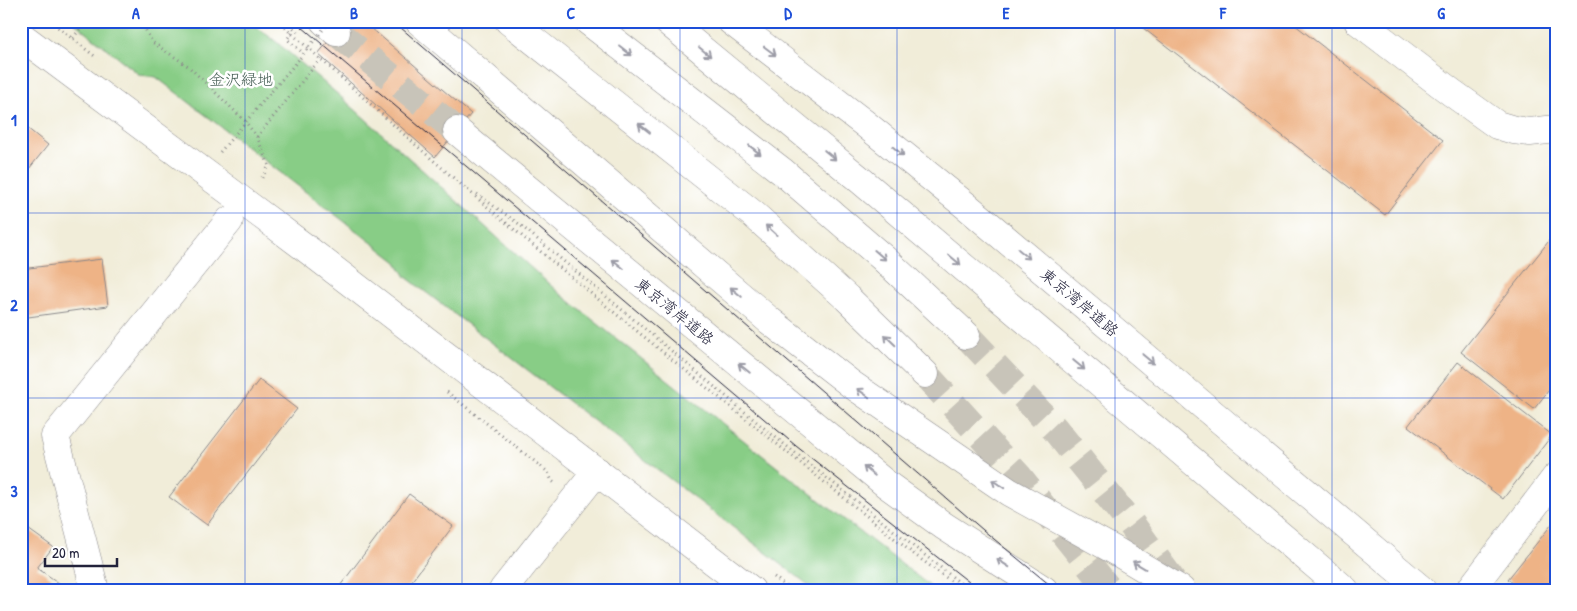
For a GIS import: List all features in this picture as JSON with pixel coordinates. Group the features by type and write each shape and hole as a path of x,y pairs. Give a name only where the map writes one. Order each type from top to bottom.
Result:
{"main road":[{"path":"419,21 770,321 851,384 1009,492 1114,550 1181,590"},
{"path":"509,21 753,214 847,298 925,374"},
{"path":"588,21 783,172 883,258 966,335"},
{"path":"667,21 858,178 1345,590"},
{"name":"東京湾岸道路","path":"731,21 864,123 970,209 1422,590"},
{"path":"1358,21 1450,92 1497,124 1514,130 1530,132 1556,129"},
{"path":"30,42 303,246 751,590"},
{"name":"東京湾岸道路","path":"457,131 886,484 944,526 1044,590"},
{"path":"95,590 55,436 229,221"},
{"path":"503,590 597,471"},
{"path":"1470,590 1556,477"}],"path":[{"path":"73,38 86,21"},
{"path":"144,21 143,25 152,42 188,66 245,121 257,137 269,166 259,183"},
{"path":"277,21 321,58 456,180 617,314 885,530 963,590"},
{"path":"219,153 303,53 330,25"},
{"path":"292,33 287,39 303,53"},
{"path":"257,137 321,58"},
{"path":"456,180 519,224 770,433 969,590"}],"green space":[{"name":"金沢緑地","path":"72,21 248,21 274,40 341,97 558,292 787,475 935,590 815,590 406,277 397,262 156,77 140,75"}],"building":[{"path":"345,21 363,21 471,114 435,157 318,54"},
{"path":"1134,21 1290,21 1443,140 1385,215"},
{"path":"21,123 48,145 21,179"},
{"path":"1556,232 1556,381 1534,409 1461,352"},
{"path":"102,259 108,306 21,318 21,269"},
{"path":"1458,362 1552,435 1503,499 1408,426"},
{"path":"259,380 297,409 207,525 169,497"},
{"path":"409,494 453,526 405,590 337,590"},
{"path":"1556,519 1556,590 1511,590 1515,585 1508,579"},
{"path":"21,524 53,547 37,568 59,583 54,590 21,590"}],"tunnel":[{"path":"336,32 457,131"},
{"path":"966,335 1054,428 1132,525 1179,590"},
{"path":"925,374 1019,477 1109,590"}],"tram line":[{"path":"295,21 796,446 979,590"},
{"path":"393,21 983,530 1056,590"}]}
